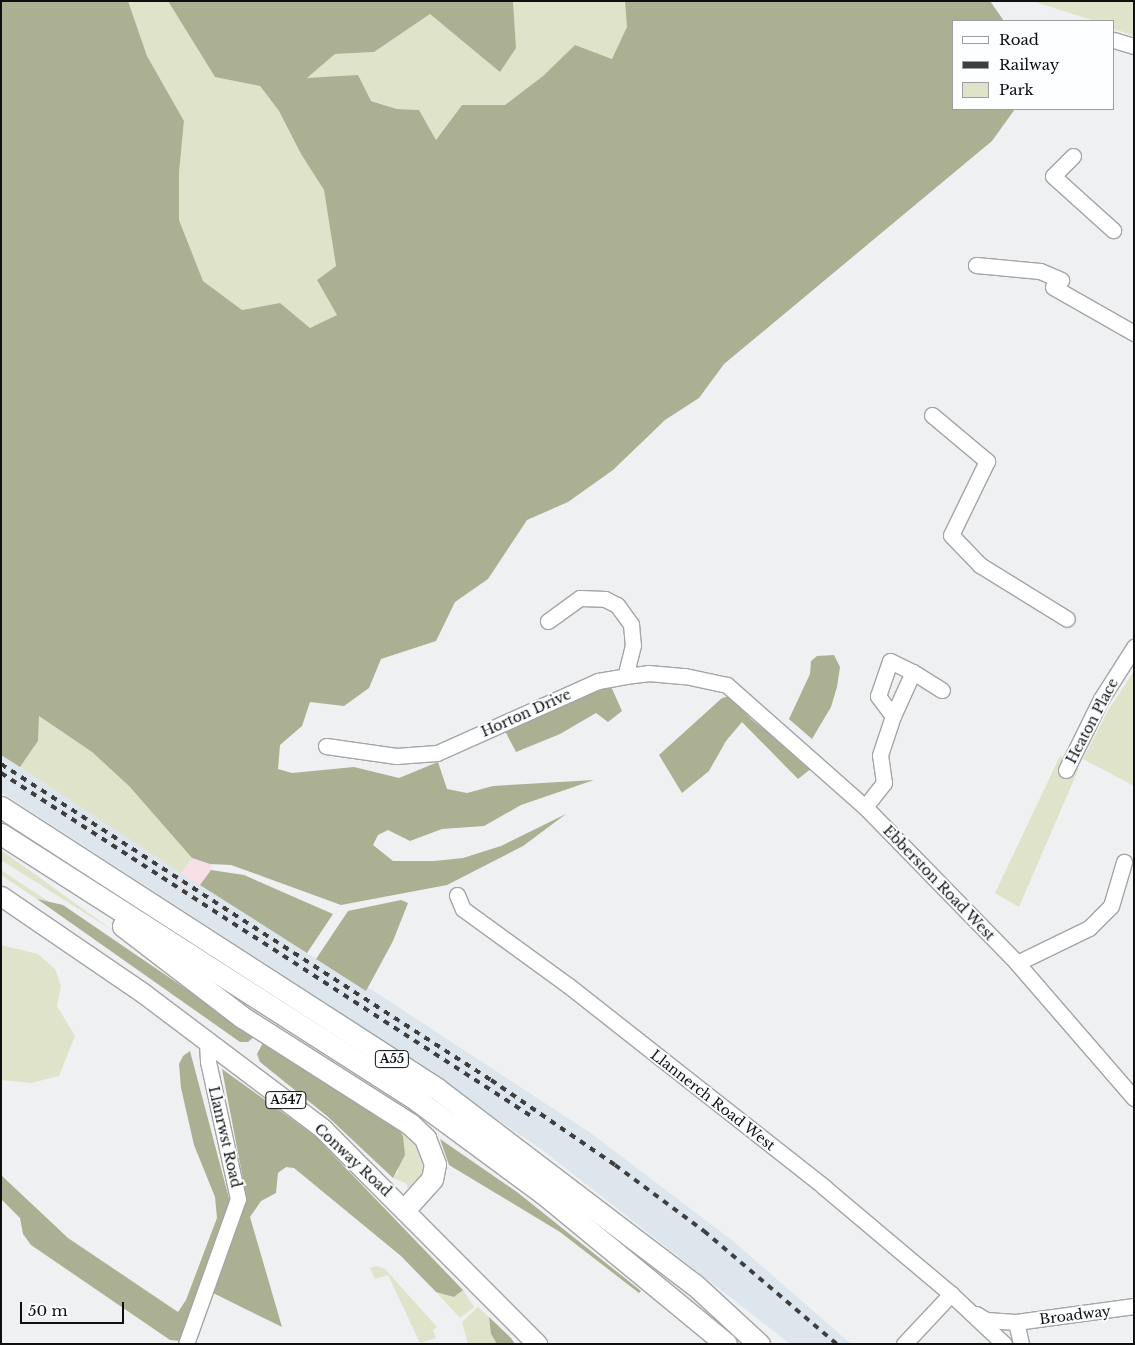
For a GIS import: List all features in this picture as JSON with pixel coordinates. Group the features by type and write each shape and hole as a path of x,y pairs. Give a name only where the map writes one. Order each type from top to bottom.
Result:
{"highway":[{"name":"A55","path":"1,807 436,1088 695,1285 759,1344"},
{"name":"A55","path":"1,834 418,1101 543,1193 726,1344"},
{"path":"66,877 153,951 242,1016 410,1124 425,1138 435,1164 432,1179 405,1209"},
{"path":"695,1285 772,1344"}],"main road":[{"name":"Conway Road","path":"1,896 207,1041 322,1128 405,1209 537,1344"}],"street":[{"path":"1115,40 1134,46"},
{"path":"1073,156 1053,176 1113,230"},
{"path":"976,265 1040,272 1134,333"},
{"path":"932,415 987,461 952,535 980,565 1067,619"},
{"path":"548,620 580,598 605,599 616,606 631,624 633,645 625,676"},
{"name":"Heaton Place","path":"1066,770 1101,699 1134,647"},
{"path":"893,716 878,696 890,661 913,672 942,690"},
{"path":"865,807 884,783 880,755 893,716 913,672"},
{"name":"Horton Drive","path":"326,746 396,756 438,753 598,681 625,676 648,673 685,676 727,685"},
{"name":"Ebberston Road West","path":"727,685 865,807 1017,963 1134,1098"},
{"path":"1017,963 1089,928 1111,906 1124,862"},
{"name":"Llannerch Road West","path":"457,895 463,909 584,999 824,1187 952,1294 1004,1344"},
{"name":"Llanrwst Road","path":"186,1344 238,1199 208,1061 207,1041"},
{"path":"904,1344 952,1294"},
{"name":"Broadway","path":"1016,1322 1134,1306"},
{"name":"Llannerch Road West","path":"969,1309 986,1320 1016,1322"},
{"path":"1016,1322 1021,1344"}],"shaded area":[{"path":"1,755 366,991 369,988 592,1134 733,1241 851,1344 790,1344 541,1149 285,976 1,792"},
{"path":"192,858 212,864 211,870 200,885 181,873"}],"green space":[{"path":"1,1 128,1 147,56 184,121 179,173 179,220 203,281 242,310 280,303 310,328 337,315 317,280 336,266 324,190 301,154 279,111 260,86 215,77 168,1 513,1 516,48 500,72 430,14 374,52 335,54 307,78 358,75 371,101 397,109 419,110 436,140 462,105 505,105 543,76 575,45 612,59 627,27 625,1 990,1 1003,20 952,20 952,110 1014,110 992,141 724,364 699,398 665,420 613,470 568,502 527,520 488,579 455,602 436,641 381,659 369,688 344,706 310,702 302,726 280,745 278,769 292,773 354,767 399,778 438,762 447,789 467,793 493,786 594,780 521,805 484,826 442,829 410,841 388,830 378,835 373,845 393,861 434,861 463,858 501,846 566,814 523,846 447,885 341,905 231,865 210,864 192,858 129,786 92,752 39,716 38,741 20,767 1,755"},
{"path":"128,1 168,1 215,77 260,86 279,111 301,154 324,190 336,266 317,280 338,315 310,328 280,303 242,310 203,281 179,220 179,173 184,121 147,56"},
{"path":"513,1 625,1 628,27 612,59 575,45 543,76 505,106 462,105 436,140 419,110 397,109 306,79 335,54 374,52 430,14 461,37 516,48"},
{"path":"1032,1 1134,1 1134,36 1115,29 1115,20 1092,20"},
{"path":"834,655 840,667 837,687 831,707 812,739 789,719 810,674 811,661 817,656"},
{"path":"1134,671 1134,786 1083,759 1107,712"},
{"path":"609,682 622,711 608,722 596,713 560,734 516,752 504,729"},
{"path":"730,696 751,719 812,768 798,779 742,722 726,741 709,771 682,793 659,755 722,698"},
{"path":"39,716 92,752 129,786 192,858 181,873 20,767 38,741"},
{"path":"1060,756 1079,768 1019,907 995,893"},
{"path":"1,850 115,932 1,860"},
{"path":"1,870 51,903 37,899 1,875"},
{"path":"211,870 244,875 333,914 307,953 200,885"},
{"path":"37,899 63,905 255,1036 248,1042 240,1042"},
{"path":"401,900 408,903 393,941 366,991 316,959 348,911"},
{"path":"1,945 38,954 55,969 61,986 57,1006 75,1036 59,1076 31,1083 1,1080"},
{"path":"264,1041 398,1128 403,1136 405,1155 393,1178 327,1116 260,1062 257,1054"},
{"path":"190,1051 230,1202 181,1341 170,1340 31,1245 23,1234 20,1218 1,1199 1,1175 68,1238 178,1312 186,1300 217,1218 215,1197 194,1145 181,1088 179,1064 183,1056"},
{"path":"222,1069 314,1135 463,1290 454,1297 436,1292 401,1256 294,1168 286,1167 278,1173 276,1193 261,1201 250,1217 282,1327 211,1292 246,1195"},
{"path":"398,1128 410,1134 424,1152 425,1173 413,1187 407,1188 407,1184 393,1178 398,1172"},
{"path":"440,1139 517,1192 641,1291 639,1293 560,1232 449,1165"},
{"path":"376,1266 385,1269 437,1327 433,1330 436,1338 420,1343 388,1275 375,1279 370,1268"},
{"path":"463,1290 474,1307 460,1318 436,1292 454,1297"},
{"path":"478,1307 489,1317 491,1334 497,1344 468,1344 462,1322"},
{"path":"489,1317 515,1344 497,1344 491,1334"}],"railway":[{"path":"1,764 491,1080 615,1165 704,1231 837,1344"},
{"path":"1,773 534,1118"}]}
